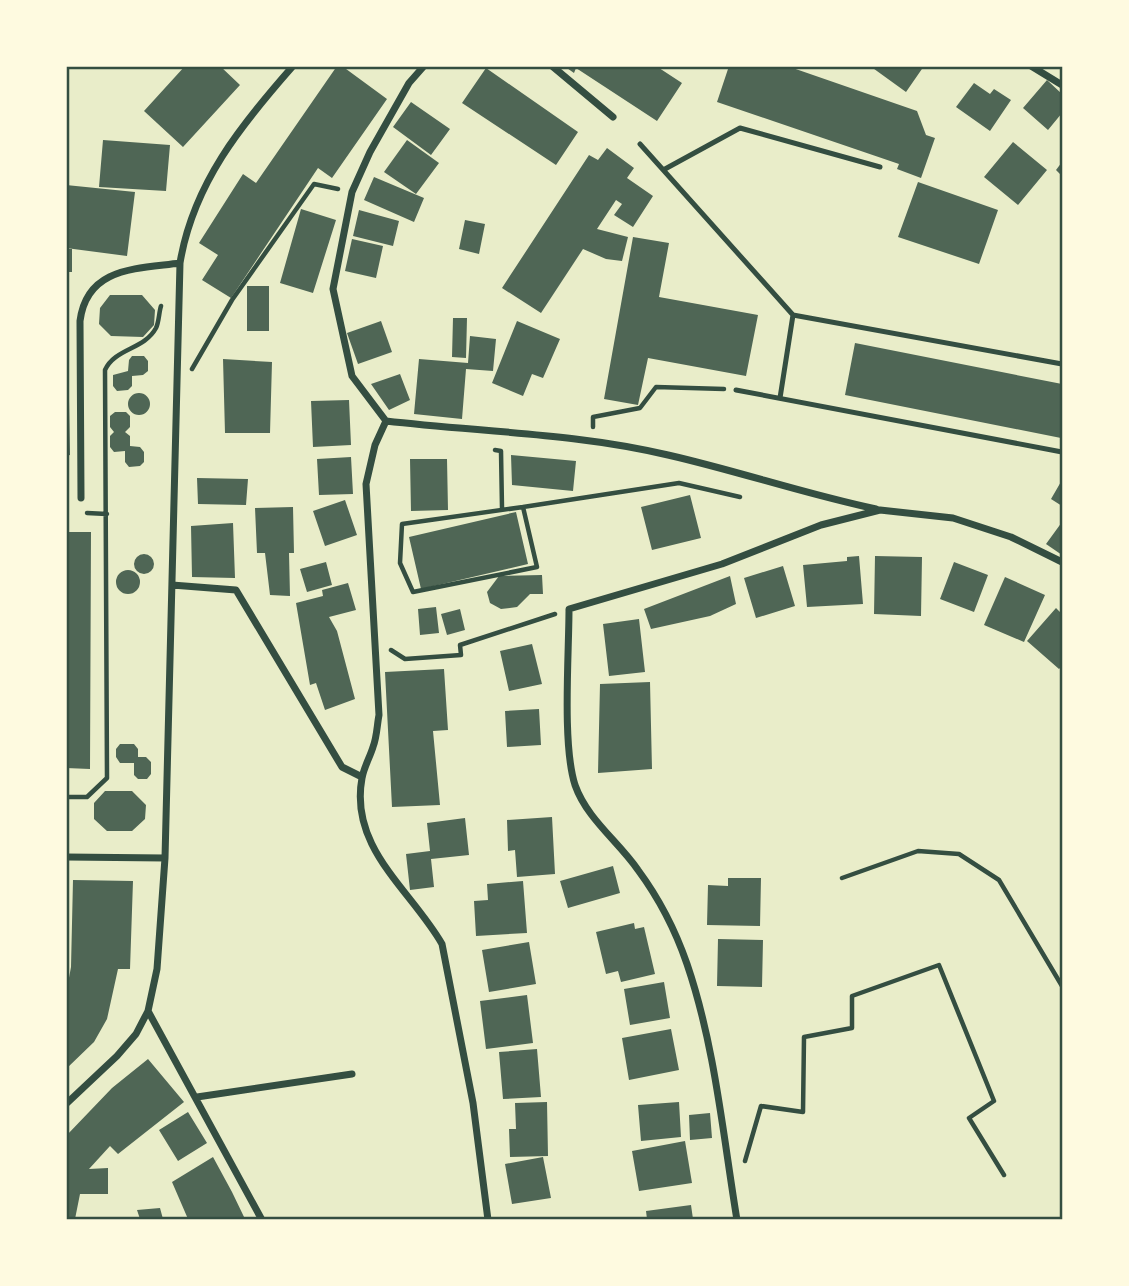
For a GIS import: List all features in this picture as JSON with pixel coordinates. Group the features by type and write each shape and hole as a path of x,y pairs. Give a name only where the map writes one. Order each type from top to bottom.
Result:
{"street":[{"path":"66,1104 117,1056 136,1034 148,1011 157,969 165,858 180,263 184,237 213,170 248,117 293,66"},
{"path":"424,66 409,83 370,152 352,192 333,289 352,376 386,421 603,442 668,455 817,497 880,510 953,518 1012,537 1062,562"},
{"path":"552,66 613,117"},
{"path":"1031,66 1062,85"},
{"path":"81,498 80,321 85,297 97,283 114,274 180,263"},
{"path":"386,421 375,445 366,484 379,715 374,744 362,777 361,821 378,855 404,894 429,921 442,944 473,1103 488,1220"},
{"path":"737,1220 709,1050 687,963 638,869 596,822 575,785 569,741 569,610 722,564 821,525 880,510"},
{"path":"172,585 236,590 342,767 362,777"},
{"path":"66,857 165,858"},
{"path":"148,1011 262,1220"},
{"path":"197,1097 352,1074"}],"lane":[{"path":"665,169 740,128 880,167"},
{"path":"640,144 793,315 1062,364"},
{"path":"780,398 793,315"},
{"path":"736,390 1062,452"}],"path":[{"path":"177,370 195,368 232,300 314,184 352,192"},
{"path":"66,797 87,797 107,778 105,370 110,359 145,341 157,327 160,306"},
{"path":"593,417 640,408 656,387 736,390"},
{"path":"488,449 501,451 502,508"},
{"path":"523,507 537,567 413,592 400,563 402,524 679,483 740,497"},
{"path":"376,651 393,650 405,659 461,655 460,645 569,610"},
{"path":"842,878 918,850 959,855 999,880 1062,986"},
{"path":"734,1199 761,1106 803,1112 804,1037 852,1028 852,996 939,965 994,1101 969,1118 1004,1175"}],"building":[{"path":"185,66 220,66 240,85 183,147 144,111"},
{"path":"337,66 342,66 387,99 332,178 318,168 231,298 202,280 218,255 199,243 243,174 256,183"},
{"path":"564,66 656,66 682,83 657,121 576,68 574,73"},
{"path":"729,66 787,66 917,111 926,135 935,138 921,178 897,169 899,164 717,102"},
{"path":"870,66 924,66 906,92"},
{"path":"486,68 578,132 556,165 462,103"},
{"path":"1047,80 1062,94 1062,113 1048,130 1023,108"},
{"path":"974,83 990,94 994,89 1011,100 990,131 956,107"},
{"path":"411,102 450,129 431,155 393,127"},
{"path":"103,140 170,145 166,191 99,187"},
{"path":"407,140 439,163 416,194 384,172"},
{"path":"1013,142 1047,170 1018,205 984,177"},
{"path":"607,148 634,168 627,178 653,196 633,227 614,215 622,204 616,200 597,229 628,237 622,261 606,259 583,249 541,313 502,288 589,155 598,160"},
{"path":"1062,162 1062,176 1056,170"},
{"path":"374,177 424,198 414,222 364,200"},
{"path":"918,182 998,210 979,264 898,237"},
{"path":"66,185 135,192 127,256 66,248"},
{"path":"301,209 336,220 313,293 280,283"},
{"path":"359,210 399,221 393,246 353,236"},
{"path":"465,220 485,224 479,254 459,249"},
{"path":"633,237 669,243 659,297 758,315 746,376 648,358 638,405 604,399"},
{"path":"352,239 383,246 376,278 345,271"},
{"path":"66,249 72,249 72,272 66,272"},
{"path":"247,286 269,286 269,331 247,331"},
{"path":"110,295 142,295 155,310 154,325 143,337 111,336 99,324 100,308"},
{"path":"453,318 467,318 466,358 452,357"},
{"path":"381,321 392,352 358,364 347,333"},
{"path":"517,321 560,339 543,378 532,374 523,396 492,383"},
{"path":"470,336 496,339 493,371 466,369 462,419 414,414 419,359 468,363"},
{"path":"855,343 1062,384 1061,438 845,395"},
{"path":"132,356 144,356 148,361 148,371 143,375 132,376 132,386 128,390 117,391 113,386 113,375 128,371"},
{"path":"223,359 272,362 270,433 225,433"},
{"path":"400,374 410,400 389,410 371,384"},
{"path":"139,393 149,400 150,404 143,414 139,415 129,408 128,404 135,394"},
{"path":"349,400 351,445 313,447 311,401"},
{"path":"66,401 69,401 70,455 66,456"},
{"path":"115,412 126,412 130,416 130,427 125,432 130,436 130,446 140,447 144,452 144,462 140,466 129,467 125,462 125,451 114,452 110,447 110,436 114,432 110,427 110,416"},
{"path":"511,455 576,461 573,491 512,485"},
{"path":"351,457 353,494 319,495 317,459"},
{"path":"410,459 447,459 448,510 411,511"},
{"path":"197,478 248,479 246,505 198,504"},
{"path":"1062,480 1062,506 1051,499"},
{"path":"690,495 701,538 652,550 641,507"},
{"path":"345,500 357,535 325,546 313,511"},
{"path":"293,507 294,553 289,553 290,596 270,595 265,553 257,553 255,508"},
{"path":"516,512 528,564 421,589 409,537"},
{"path":"1062,522 1062,555 1046,544"},
{"path":"233,523 235,578 192,577 191,526"},
{"path":"66,532 91,532 90,769 66,768"},
{"path":"140,554 148,554 154,564 148,574 140,574 134,568 134,560"},
{"path":"859,556 863,604 807,607 803,565 847,561 847,557"},
{"path":"875,556 922,557 921,616 874,614"},
{"path":"326,562 332,585 307,592 300,569"},
{"path":"954,562 988,575 974,612 940,599"},
{"path":"783,566 795,606 756,618 744,578"},
{"path":"128,570 136,574 140,582 136,590 128,594 120,590 116,582 120,574"},
{"path":"542,575 543,594 530,594 517,607 501,609 490,603 487,592 499,576"},
{"path":"730,576 736,604 710,616 651,629 644,609"},
{"path":"1005,577 1045,595 1024,642 984,625"},
{"path":"348,583 356,610 329,617 337,631 355,699 325,710 316,683 310,685 296,603 323,596 322,590"},
{"path":"436,607 439,633 420,635 418,609"},
{"path":"1056,608 1062,614 1062,666 1059,669 1027,641"},
{"path":"460,609 465,630 447,635 441,614"},
{"path":"639,619 645,672 609,676 603,624"},
{"path":"532,644 542,684 509,691 500,651"},
{"path":"444,669 448,730 433,731 440,805 392,807 385,672"},
{"path":"650,682 652,769 598,773 600,684"},
{"path":"539,709 541,745 507,747 505,711"},
{"path":"120,744 134,744 138,749 138,757 146,757 151,762 151,774 147,779 138,779 134,775 134,763 120,763 116,757 116,749"},
{"path":"105,791 132,791 146,805 145,819 132,831 107,831 94,819 94,803"},
{"path":"552,817 555,874 517,877 515,850 508,851 507,820"},
{"path":"465,818 469,855 431,859 434,887 410,890 406,854 430,851 427,823"},
{"path":"613,866 620,893 568,908 560,881"},
{"path":"728,878 761,878 760,926 707,925 708,885 728,886"},
{"path":"73,880 133,881 130,969 118,969 107,1019 94,1042 66,1069 66,994 71,967"},
{"path":"523,881 527,933 476,936 474,901 488,900 487,884"},
{"path":"634,923 635,929 644,927 655,974 621,982 618,971 606,974 596,932"},
{"path":"718,939 763,940 762,987 717,986"},
{"path":"529,942 536,984 489,992 482,950"},
{"path":"664,982 670,1018 630,1025 624,989"},
{"path":"527,995 533,1043 486,1049 480,1001"},
{"path":"671,1029 679,1070 629,1080 622,1038"},
{"path":"537,1049 541,1097 503,1099 499,1052"},
{"path":"148,1059 184,1102 118,1154 110,1146 89,1169 108,1168 108,1194 80,1194 75,1219 66,1219 66,1136 112,1088"},
{"path":"547,1102 548,1156 510,1157 509,1129 516,1129 515,1103"},
{"path":"679,1102 681,1137 641,1141 638,1105"},
{"path":"188,1112 207,1143 178,1161 159,1130"},
{"path":"710,1113 712,1138 690,1140 689,1115"},
{"path":"685,1141 692,1183 639,1191 632,1151"},
{"path":"213,1157 245,1219 188,1219 172,1182"},
{"path":"543,1157 551,1198 512,1204 505,1164"},
{"path":"691,1205 693,1219 647,1219 646,1211"},
{"path":"160,1208 163,1219 140,1219 137,1210"}]}
